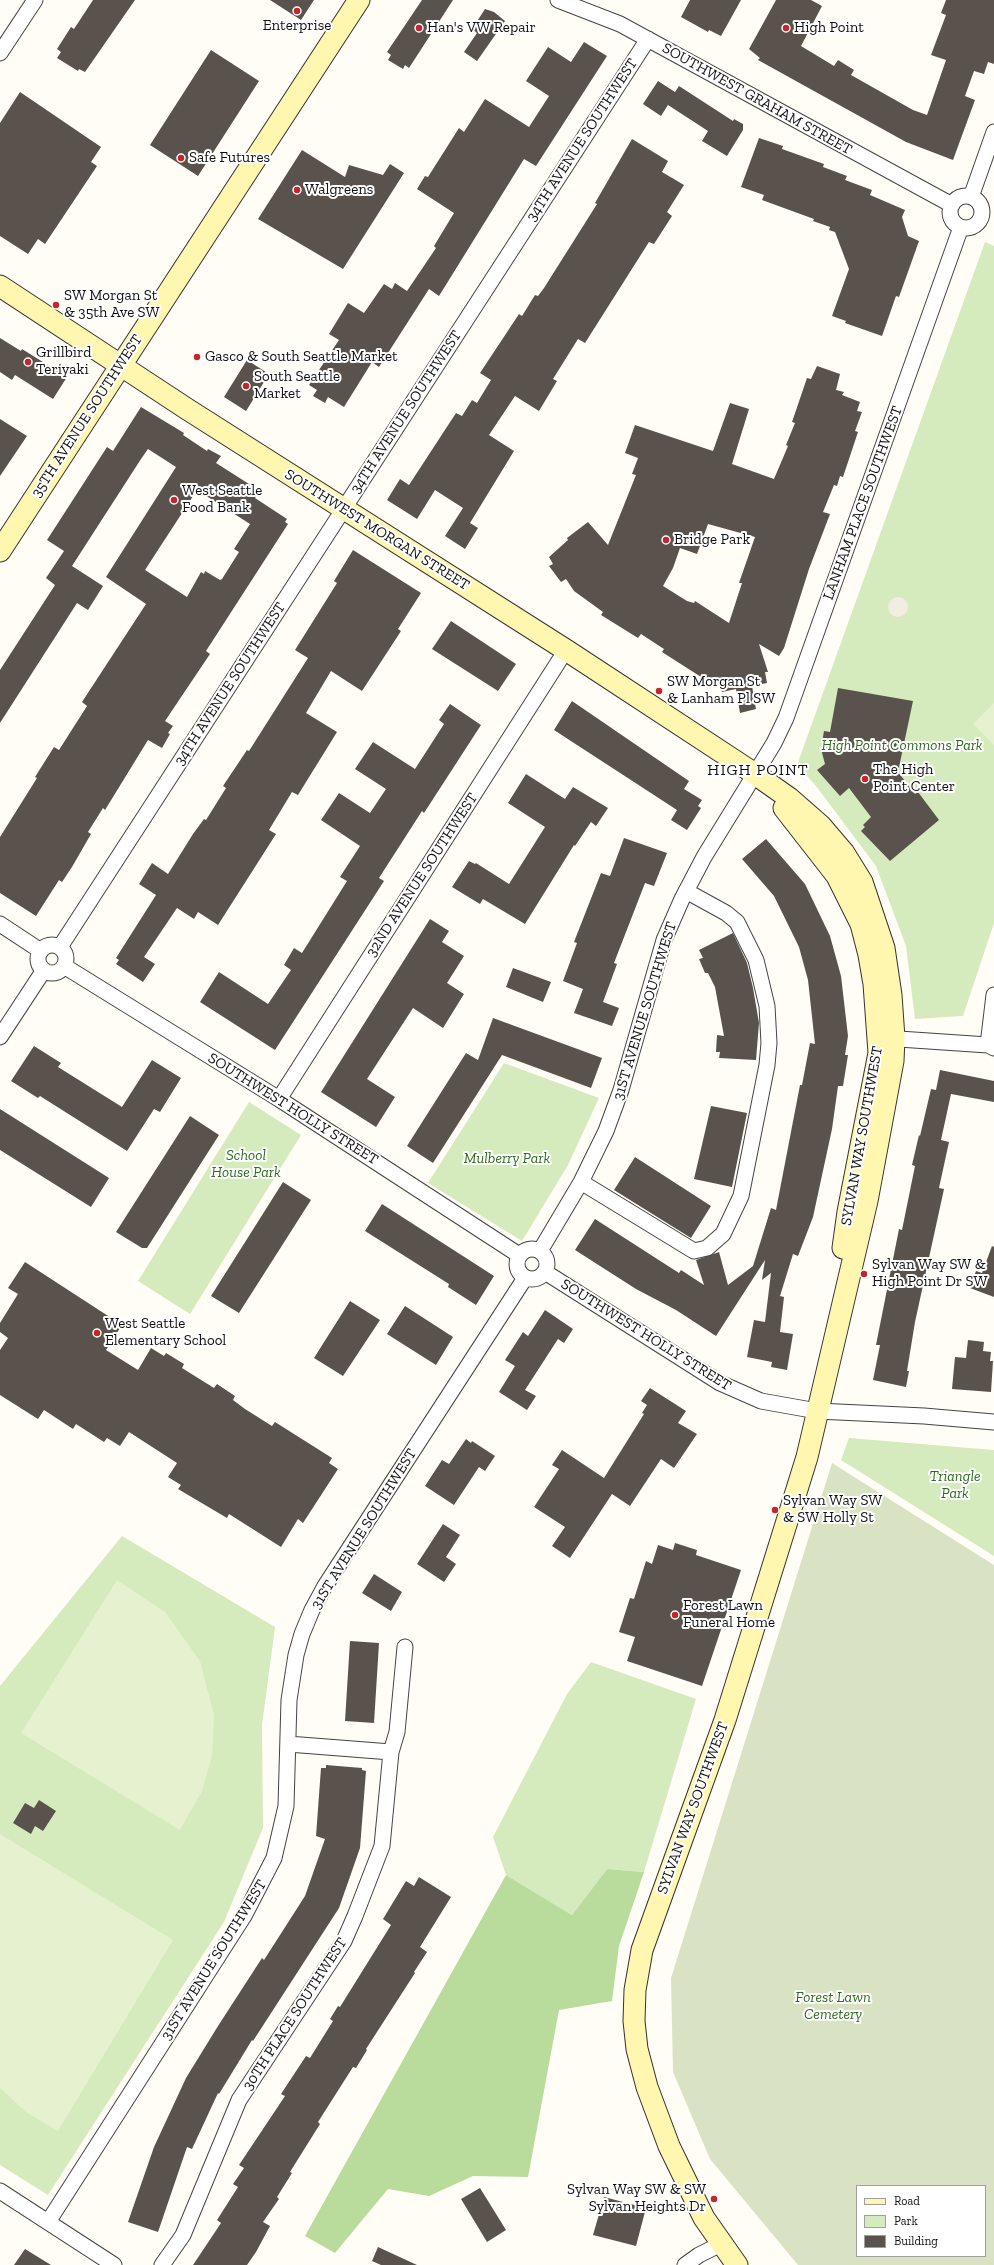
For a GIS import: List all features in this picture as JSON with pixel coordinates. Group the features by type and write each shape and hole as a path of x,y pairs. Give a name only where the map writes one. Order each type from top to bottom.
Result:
{"street":[{"path":"0,53 35,0"},
{"name":"35TH AVENUE SOUTHWEST","path":"0,551 359,0"},
{"name":"SOUTHWEST GRAHAM STREET","path":"558,0 620,24 648,38 952,205"},
{"name":"34TH AVENUE SOUTHWEST","path":"60,947 648,38"},
{"path":"971,196 994,132"},
{"path":"971,196 980,203 988,219 974,226 961,227 952,218 952,205 962,197 971,196"},
{"name":"LANHAM PLACE SOUTHWEST","path":"754,774 786,718 961,227"},
{"name":"SOUTHWEST MORGAN STREET","path":"0,286 120,366 566,650 754,774"},
{"name":"32ND AVENUE SOUTHWEST","path":"279,1099 566,650"},
{"name":"31ST AVENUE SOUTHWEST","path":"540,1251 581,1182 606,1132 621,1090 664,940 686,891 754,774"},
{"name":"SYLVAN WAY SOUTHWEST","path":"737,2265 721,2244 688,2188 669,2146 648,2087 637,2048 634,2021 634,1990 642,1950 725,1720 807,1457 833,1338 867,1201 893,1062 887,1038 892,995 884,948 862,882 844,853 821,826 788,798 754,774"},
{"path":"581,1182 694,1251 707,1248 723,1234 742,1196 768,1065 769,1043 767,1006 756,960 737,922 726,913 686,891"},
{"path":"0,924 41,950"},
{"path":"49,945 60,947 66,958 64,966 56,972 44,970 39,962 41,950 49,945"},
{"name":"SOUTHWEST HOLLY STREET","path":"64,966 279,1099 519,1255"},
{"path":"0,1038 44,970"},
{"path":"887,1038 991,1046 994,994"},
{"path":"528,1249 540,1251 547,1260 545,1272 536,1279 525,1278 518,1270 517,1265 519,1255 528,1249"},
{"name":"SOUTHWEST HOLLY STREET","path":"545,1272 729,1389 761,1401 817,1411 924,1416 994,1422"},
{"name":"31ST AVENUE SOUTHWEST","path":"48,2222 229,1940 262,1884 274,1858 281,1832 288,1784 289,1700 296,1655 302,1634 312,1610 325,1586 525,1278"},
{"name":"30TH PLACE SOUTHWEST","path":"162,2265 182,2235 239,2100 344,1941 382,1846 391,1752 396,1732 405,1647"},
{"path":"288,1744 391,1752"},
{"path":"0,2192 114,2265"},
{"path":"686,2265 699,2255 721,2244"}],"green space":[{"name":"High Point Commons Park","path":"985,242 994,246 994,923 963,1016 915,1019 906,946 876,866 816,786 797,765"},
{"path":"994,703 994,745 973,724"},
{"name":"Mulberry Park","path":"504,1063 599,1098 568,1165 522,1241 428,1183"},
{"name":"School House Park","path":"249,1102 301,1135 190,1314 138,1281"},
{"name":"Triangle Park","path":"849,1438 994,1450 994,1556 841,1460"},
{"name":"Forest Lawn Cemetery","path":"832,1463 994,1565 994,2265 798,2265 710,2159 673,2072 671,1978"},
{"path":"122,1536 275,1627 262,1725 263,1828 224,1922 48,2195 0,2165 0,1686"},
{"path":"117,1580 165,1612 200,1661 214,1715 212,1756 202,1791 180,1830 21,1733"},
{"path":"591,1662 696,1699 644,1872 607,1869 572,1915 506,1875 493,1837 567,1694"},
{"path":"0,1834 173,1940 58,2131 26,2112 0,2088"},
{"path":"607,1869 644,1872 619,1946 612,2001 559,2010 528,2177 473,2176 429,2196 388,2189 335,2253 305,2236 506,1875 572,1915"}],"shaded area":[{"path":"898,597 905,600 908,607 905,614 898,617 891,614 888,607 891,600"}],"building":[{"path":"93,0 135,0 85,72 79,69 78,71 57,58 61,52 57,49 71,27 74,29"},
{"name":"Enterprise","path":"270,0 314,0 301,20"},
{"name":"Han's VW Repair","path":"422,0 453,0 409,68 405,65 403,69 388,60 391,55 387,52"},
{"path":"690,0 741,0 721,36 709,30 708,32 681,17"},
{"path":"776,0 811,0 822,6 801,46 834,66 838,60 854,70 851,75 913,110 927,115 946,60 931,55 946,15 941,13 946,0 994,0 994,64 988,62 984,74 974,71 965,96 975,100 953,160 906,142 758,60 760,58 749,49"},
{"path":"485,9 494,12 505,21 477,61 464,52 477,33 472,29"},
{"path":"584,42 607,56 536,166 524,159 439,296 429,289 379,367 372,362 344,407 328,397 325,403 313,396 317,390 309,385 339,340 329,334 348,303 364,313 384,284 392,289 395,283 407,291 436,248 434,246 454,213 417,189 425,176 428,177 459,128 464,132 485,99 529,127 549,96 526,81 548,47 571,62"},
{"path":"211,50 259,81 198,176 150,145"},
{"path":"658,81 675,92 679,86 733,121 734,119 743,124 743,130 727,156 702,141 708,131 668,105 661,116 643,104"},
{"path":"20,92 101,147 91,162 97,166 45,244 38,239 28,254 0,236 0,123"},
{"path":"759,138 783,146 782,149 824,164 823,167 847,176 845,180 872,190 870,195 905,210 902,217 908,236 919,241 899,297 896,296 882,336 845,323 846,321 832,316 849,269 835,232 829,230 830,227 813,221 814,219 762,200 764,195 741,187"},
{"path":"632,139 668,161 662,172 684,185 667,212 672,216 654,244 649,242 585,343 578,339 553,379 557,381 539,411 515,396 489,435 514,451 470,523 478,528 465,549 445,536 463,508 435,490 417,519 387,500 400,479 409,485 456,413 462,416 472,400 477,403 491,380 480,373 519,314 522,316 535,295 538,296 544,288 597,204 595,203"},
{"path":"302,150 345,177 349,165 383,175 390,164 404,173 343,269 258,219"},
{"name":"Grillbird Teriyaki","path":"0,338 21,351 22,349 67,377 53,399 15,375 12,380 0,372"},
{"name":"South Seattle Market","path":"247,360 269,374 246,411 224,397"},
{"name":"Bridge Park","path":"817,366 840,374 836,390 844,392 842,395 860,402 857,411 862,412 855,431 858,432 843,477 840,476 837,486 834,485 823,512 830,514 809,569 784,648 779,656 759,644 768,672 765,672 767,683 752,686 756,709 740,713 736,689 722,692 720,683 712,684 662,652 664,649 641,634 638,638 601,615 603,612 574,591 566,579 561,582 549,566 553,564 549,557 568,540 567,538 588,522 608,545 636,475 632,474 638,458 625,453 635,425 713,451 730,403 749,409 732,464 774,479 788,446 786,445 795,423 792,422 807,378 811,379","holes":["708,524 755,537 739,583 742,583 729,623 695,601 694,603 687,601 663,586 673,568 680,548 697,554"]},
{"path":"141,407 184,433 183,435 207,451 208,449 221,456 216,463 260,491 255,498 287,519 285,522 288,524 206,651 210,654 165,721 173,726 168,733 170,734 162,748 148,740 105,810 103,808 88,832 91,834 72,867 62,882 59,880 36,916 0,893 0,837 37,778 35,777 54,747 59,750 87,706 82,702 146,604 106,577 176,467 148,449 141,459 72,566 103,586 88,610 77,603 0,723 0,670 55,585 46,578 64,551 47,540 107,447 113,451","holes":["197,490 250,524 234,549 239,552 222,579 220,580 205,571 204,574 201,572 187,597 145,570"]},
{"path":"0,419 27,436 0,476"},
{"path":"353,550 421,593 398,629 401,631 362,691 331,671 306,713 337,732 298,795 292,792 269,830 276,834 218,925 198,912 194,919 177,908 144,957 155,964 143,982 116,964 119,960 116,958 156,895 139,884 152,863 168,874 193,834 204,819 206,820 226,788 223,786 247,750 249,751 308,658 295,650 337,583 334,581"},
{"path":"451,621 516,664 498,691 432,649"},
{"name":"The High Point Center","path":"838,688 913,701 898,772 915,794 918,792 939,820 890,861 861,831 865,827 863,825 871,817 849,788 840,796 817,770 825,764 821,749 824,731 830,732"},
{"path":"572,701 689,781 684,789 702,800 698,806 701,808 687,830 671,820 677,810 554,730"},
{"path":"450,704 481,725 424,813 422,811 379,878 384,881 275,1050 200,1002 219,972 268,1004 291,970 284,965 294,948 302,953 347,881 340,877 360,846 321,820 339,793 370,813 386,789 355,769 373,742 415,769 444,724 439,720"},
{"path":"526,774 565,799 573,787 608,808 596,826 591,822 575,846 574,845 525,924 483,899 480,904 452,887 469,861 475,864 476,863 509,884 545,827 508,803"},
{"path":"624,838 667,853 654,886 645,883 614,963 617,964 603,1002 619,1008 612,1026 574,1013 583,989 563,981 577,943 574,942 601,873 610,876"},
{"path":"766,839 805,884 830,936 841,976 848,1036 845,1055 848,1055 843,1086 838,1086 832,1129 813,1217 798,1256 793,1254 780,1296 784,1297 780,1332 793,1334 787,1370 771,1367 772,1362 747,1357 754,1320 765,1322 771,1273 762,1280 765,1260 716,1336 676,1310 636,1289 575,1250 595,1219 679,1273 681,1270 704,1285 696,1260 719,1252 728,1285 753,1266 771,1208 776,1210 800,1085 802,1085 810,1043 815,1044 808,980 799,947 774,896 742,859"},
{"path":"430,919 449,931 442,942 464,956 447,983 464,994 443,1028 413,1008 367,1079 395,1097 376,1127 321,1092"},
{"path":"733,933 747,963 753,988 759,1023 756,1060 719,1058 720,1052 716,1052 717,1035 724,1036 715,987 708,973 705,973 699,959 703,958 699,950"},
{"path":"513,968 551,982 543,1002 506,987"},
{"path":"493,1018 602,1058 591,1088 502,1055 433,1163 407,1146 466,1053 478,1060"},
{"path":"34,1046 61,1063 58,1067 122,1107 152,1060 181,1078 160,1112 154,1109 127,1151 40,1096 38,1098 11,1081"},
{"path":"940,1070 994,1081 994,1102 951,1094 941,1140 949,1142 939,1188 944,1189 915,1322 907,1371 909,1371 906,1387 873,1380 880,1345 876,1345 899,1229 902,1230 915,1166 912,1165 931,1089 936,1090"},
{"path":"711,1106 747,1113 732,1187 694,1179"},
{"path":"0,1109 109,1178 91,1207 0,1150"},
{"path":"190,1116 219,1135 147,1248 142,1248 116,1232"},
{"path":"635,1157 711,1206 691,1238 614,1190"},
{"path":"283,1182 311,1200 239,1313 211,1296"},
{"path":"382,1204 494,1276 476,1305 448,1287 449,1284 365,1231"},
{"path":"992,1246 994,1247 994,1297 970,1288 976,1271 982,1273"},
{"path":"25,1262 122,1325 106,1350 138,1370 151,1348 164,1356 166,1353 184,1364 182,1368 214,1388 217,1384 235,1396 233,1400 245,1409 272,1426 275,1422 332,1458 329,1463 338,1469 303,1523 298,1519 281,1547 229,1514 227,1518 178,1489 181,1485 168,1477 177,1463 129,1432 120,1446 107,1438 104,1442 76,1424 73,1429 44,1410 38,1419 0,1395 0,1350 8,1338 0,1332 0,1323 18,1294 8,1288"},
{"path":"350,1301 380,1320 343,1376 314,1358"},
{"path":"405,1306 453,1337 436,1365 387,1334"},
{"path":"545,1310 573,1329 564,1343 558,1339 525,1390 536,1396 527,1410 499,1392 515,1366 505,1360 523,1332 528,1336"},
{"path":"968,1340 984,1342 983,1351 991,1352 990,1361 993,1361 991,1392 952,1389 955,1357 966,1358"},
{"path":"650,1388 686,1411 678,1423 697,1434 674,1468 661,1459 630,1506 612,1494 570,1558 552,1546 565,1527 534,1507 559,1469 552,1465 562,1450 604,1478 644,1414 642,1413 647,1405 641,1401"},
{"path":"466,1439 471,1443 472,1441 495,1456 485,1471 479,1467 454,1505 425,1486 442,1460 449,1464"},
{"path":"443,1524 460,1535 446,1557 456,1564 444,1582 417,1564"},
{"name":"Forest Lawn Funeral Home","path":"675,1543 697,1550 696,1555 741,1570 702,1686 627,1661 635,1637 619,1632 630,1598 634,1599 646,1561 652,1564 658,1545 673,1550"},
{"path":"374,1574 402,1592 391,1611 362,1593"},
{"path":"350,1641 379,1643 374,1723 345,1721"},
{"path":"326,1765 362,1768 362,1770 366,1771 360,1848 339,1908 253,2041 252,2040 219,2094 218,2093 192,2149 187,2147 158,2232 128,2222 154,2147 186,2078 262,1958 264,1960 305,1896 325,1839 316,1836 321,1768 326,1768"},
{"path":"39,1800 56,1811 43,1831 35,1826 31,1834 13,1823 25,1803 34,1808"},
{"path":"419,1877 451,1897 420,1947 427,1952 414,1972 415,1973 366,2049 367,2050 356,2068 353,2067 318,2122 320,2124 290,2172 292,2173 277,2197 279,2199 263,2222 270,2226 256,2252 247,2265 193,2265 221,2223 217,2220 238,2187 233,2184 244,2168 239,2165 285,2096 281,2094 306,2056 310,2058 333,2021 330,2019 338,2006 340,2007 391,1925 383,1919 406,1881 414,1886"},
{"path":"480,2188 506,2230 487,2242 461,2199"},
{"path":"604,2197 646,2208 636,2246 593,2235"},
{"path":"378,2247 417,2265 381,2265 372,2261"},
{"path":"25,2249 51,2265 14,2265"}],"place":[{"name":"Enterprise","path":"297,11"},
{"name":"Han's VW Repair","path":"419,28"},
{"name":"High Point","path":"786,28"},
{"name":"Safe Futures","path":"181,158"},
{"name":"Walgreens","path":"297,190"},
{"name":"SW Morgan St & 35th Ave SW","path":"56,305"},
{"name":"Gasco & South Seattle Market","path":"197,357"},
{"name":"Grillbird Teriyaki","path":"28,362"},
{"name":"South Seattle Market","path":"246,386"},
{"name":"West Seattle Food Bank","path":"174,500"},
{"name":"Bridge Park","path":"666,540"},
{"name":"SW Morgan St & Lanham Pl SW","path":"659,691"},
{"name":"The High Point Center","path":"865,779"},
{"name":"Sylvan Way SW & High Point Dr SW","path":"864,1274"},
{"name":"West Seattle Elementary School","path":"97,1333"},
{"name":"Sylvan Way SW & SW Holly St","path":"775,1510"},
{"name":"Forest Lawn Funeral Home","path":"675,1615"},
{"name":"Sylvan Way SW & SW Sylvan Heights Dr","path":"714,2199"}],"district":[{"name":"HIGH POINT","path":"758,770"}]}
